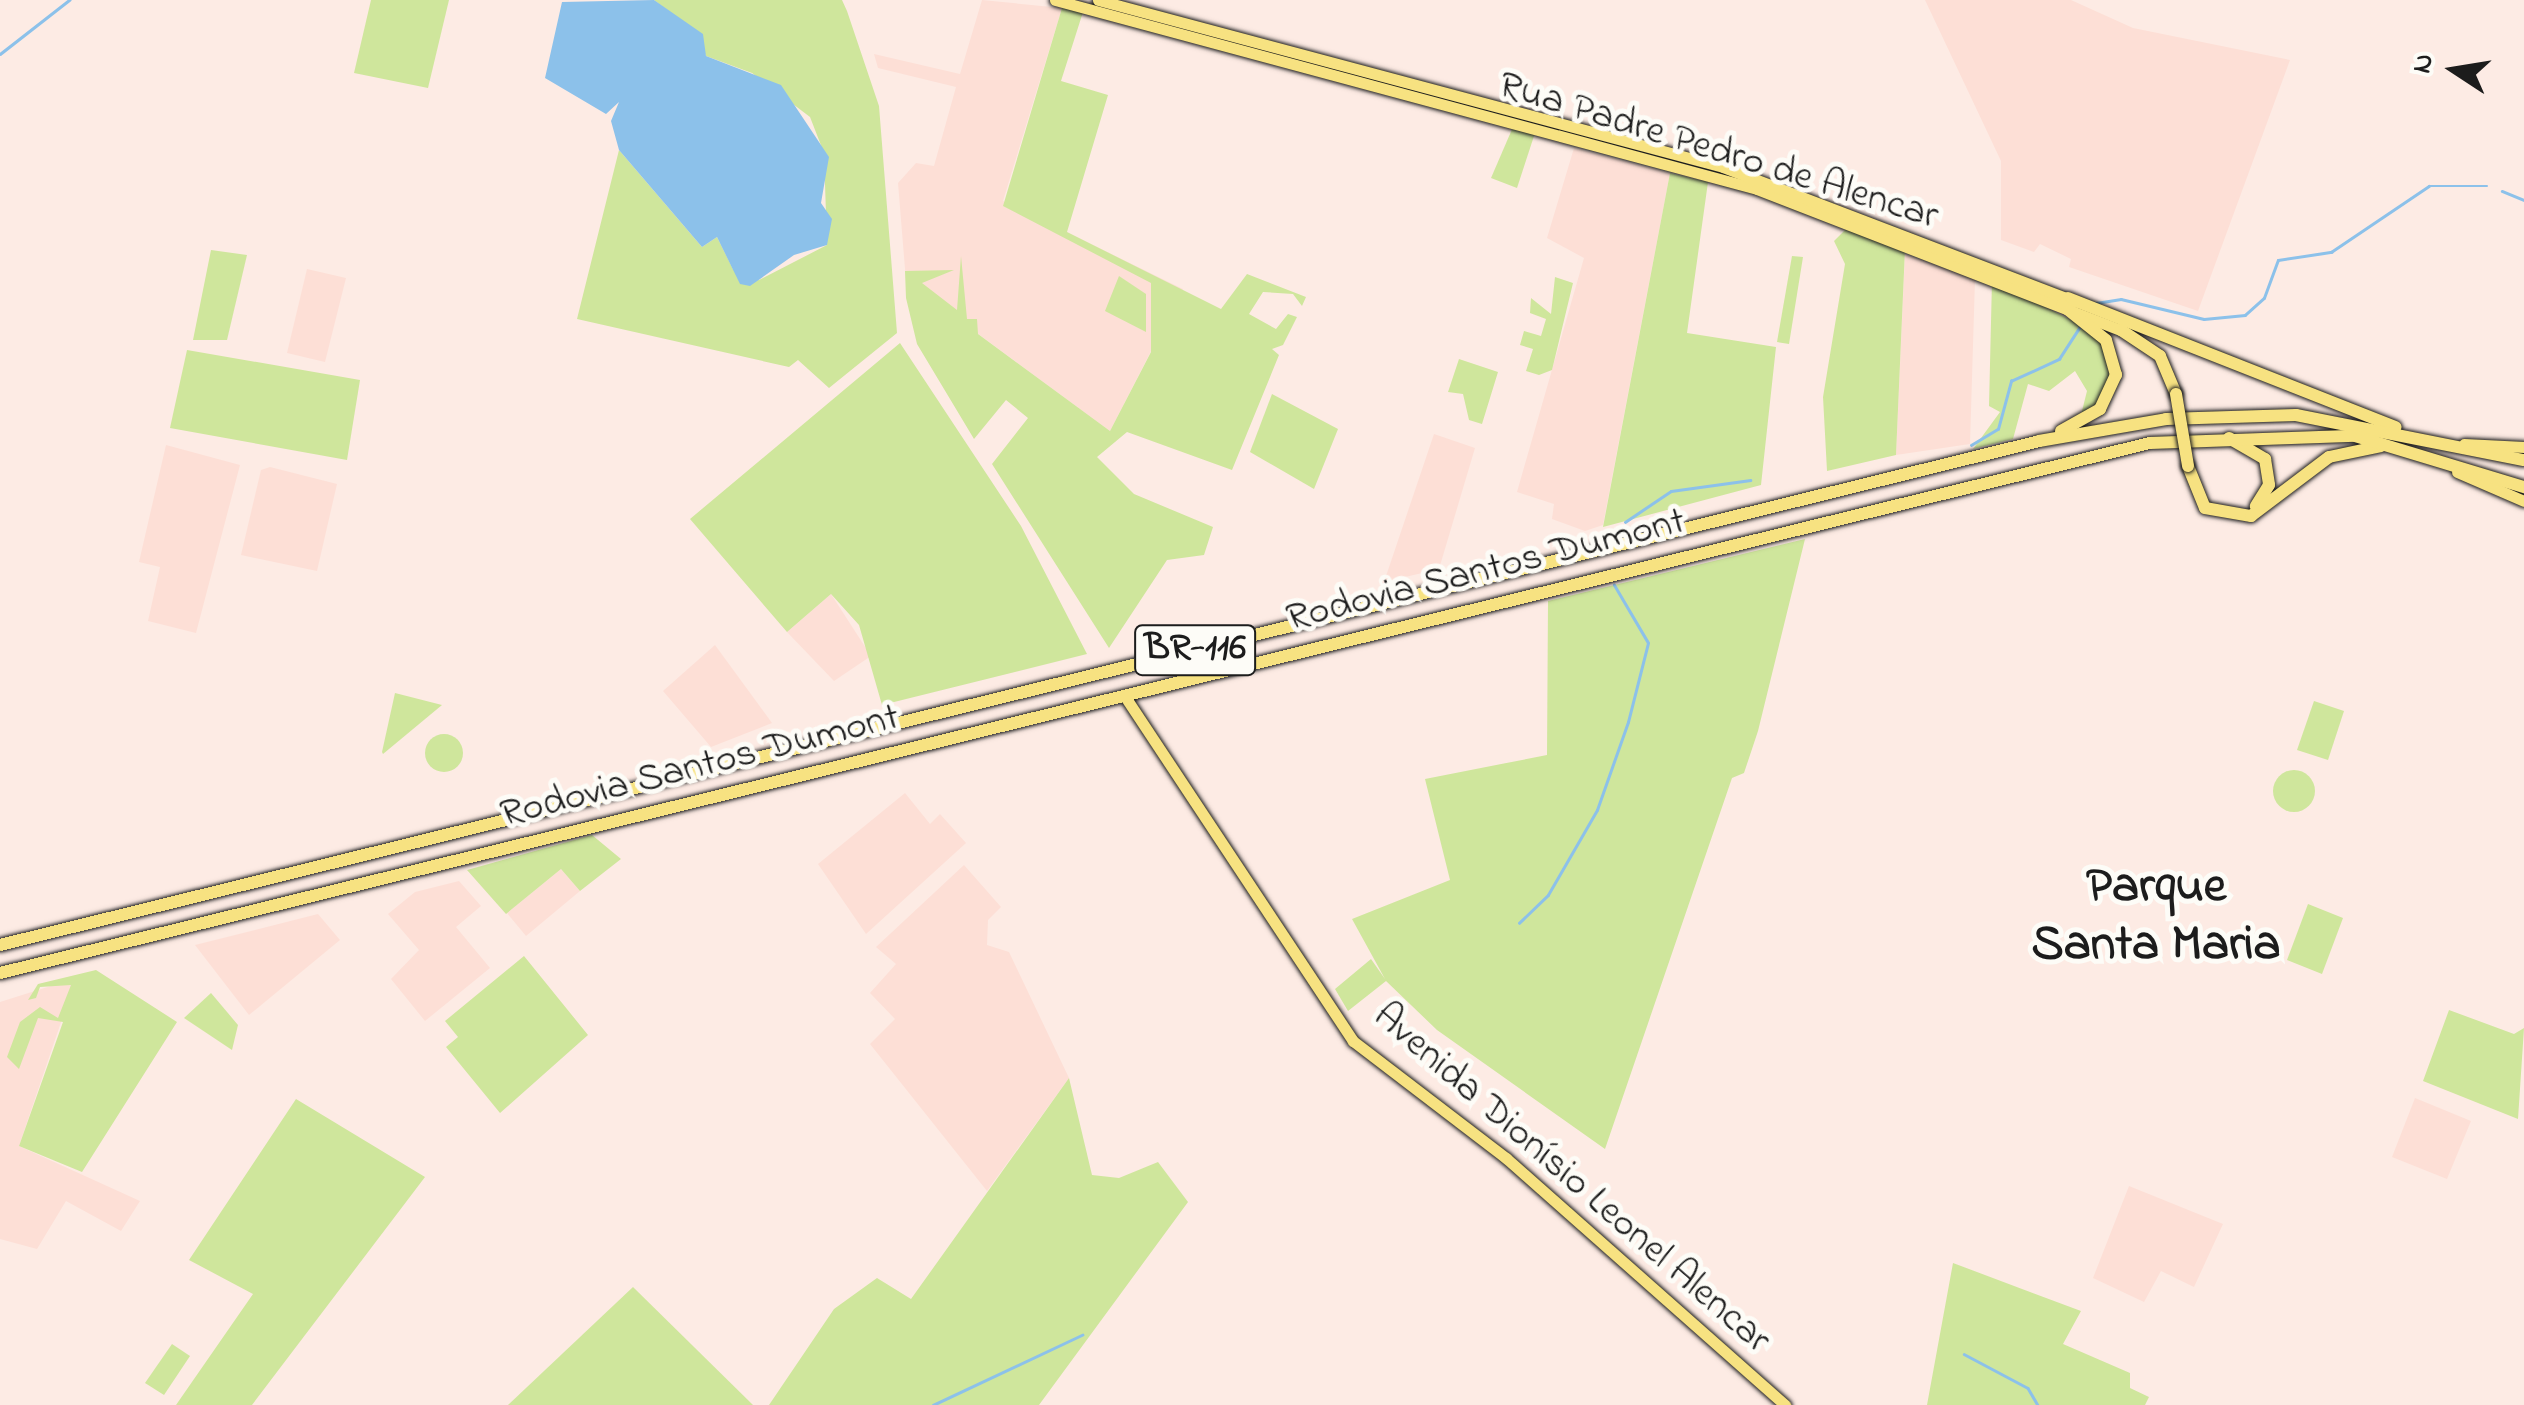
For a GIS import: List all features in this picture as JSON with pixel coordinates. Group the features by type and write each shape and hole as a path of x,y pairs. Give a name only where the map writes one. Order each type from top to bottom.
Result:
{"highway":[{"path":"2065,302 2398,428"},
{"path":"2039,441 2095,414 2116,376 2106,340 2065,302"},
{"path":"2121,330 2160,356 2176,394 2188,466 2206,508 2242,516 2329,457 2387,442"},
{"name":"Rodovia Santos Dumont","path":"0,945 2039,441 2266,414 2398,428 2524,460"},
{"path":"2220,435 2252,445 2268,466 2266,493 2242,516"},
{"name":"Rodovia Santos Dumont","path":"0,973 2106,452 2220,435 2387,442 2524,488"}],"main road":[{"name":"Rua Padre Pedro de Alencar","path":"1055,0 1346,70"},
{"name":"Rua Padre Pedro de Alencar","path":"1098,0 1722,172 1835,210 2065,302 2121,330"},
{"name":"BR-116","path":"2464,444 2524,446"},
{"name":"BR-116","path":"2429,453 2524,501"},
{"name":"Avenida Dionísio Leonel Alencar","path":"1124,695 1353,1041 1506,1158 1785,1405"}],"shaded area":[{"path":"982,0 1062,8 1003,201 1183,289 1110,431 906,281 898,183 916,163 934,166 956,87 878,68 874,54 960,74"},
{"path":"1925,0 2071,0 2133,28 2290,60 2198,311 2069,267 2071,259 2040,244 2034,252 2001,240 2001,161"},
{"path":"1574,148 1670,173 1603,525 1585,531 1552,519 1554,504 1517,492 1584,258 1547,238"},
{"path":"1905,254 1975,279 1970,444 1896,455"},
{"path":"307,269 346,278 325,362 287,353"},
{"path":"1434,434 1475,448 1439,569 1384,582"},
{"path":"166,445 240,465 196,633 148,621 160,567 139,562"},
{"path":"270,467 337,484 317,571 241,555 261,470"},
{"path":"831,594 871,656 834,681 787,632"},
{"path":"715,645 772,723 711,747 663,691"},
{"path":"905,793 930,824 940,814 966,843 866,934 818,864"},
{"path":"964,865 1001,907 988,920 987,945 1009,952 1069,1078 987,1191 870,1044 895,1019 870,993 896,964 876,947"},
{"path":"561,869 580,891 526,936 507,913"},
{"path":"459,881 481,906 456,927 490,968 425,1021 391,979 419,950 388,914 415,892"},
{"path":"318,914 340,940 249,1015 195,945"},
{"path":"76,978 19,1146 140,1201 121,1231 66,1201 37,1249 0,1239 0,1002"},
{"path":"2415,1098 2471,1121 2447,1179 2392,1157"},
{"path":"2129,1186 2223,1224 2194,1287 2161,1271 2144,1302 2093,1278"}],"green space":[{"path":"371,0 449,0 428,88 354,73"},
{"path":"654,0 842,0 847,11 879,106 897,333 829,388 798,360 789,367 577,319 619,150 702,247 717,237 733,269 759,280 827,245 824,153 810,117 752,73 706,56 696,32"},
{"path":"1062,8 1083,12 1061,81 1108,95 1067,232 1221,309 1247,274 1306,297 1302,306 1293,294 1263,292 1249,314 1276,329 1288,314 1297,317 1283,345 1272,349 1279,355 1232,470 1127,432 1097,457 1134,494 1213,527 1204,555 1167,560 1109,648 992,464 1028,418 1006,400 974,439 917,344 906,298 905,271 954,270 922,283 957,310 961,256 967,319 977,319 978,334 1110,431 1151,352 1151,283 1003,206"},
{"path":"1513,127 1535,133 1517,188 1491,178"},
{"path":"1670,173 1708,182 1687,333 1776,347 1761,485 1603,527"},
{"path":"1847,228 1905,249 1896,455 1827,471 1823,397 1845,264 1834,241"},
{"path":"211,250 247,255 227,340 193,340"},
{"path":"1792,256 1803,257 1789,344 1777,342"},
{"path":"1119,276 1146,294 1146,332 1105,311"},
{"path":"1555,277 1573,283 1552,370 1539,375 1526,371 1533,349 1520,345 1524,331 1541,336 1546,319 1530,313 1531,298 1551,314"},
{"path":"1992,280 2095,332 2114,365 2101,402 2081,415 2087,391 2075,371 2049,391 2028,384 2013,439 1973,449 2000,412 1989,406"},
{"path":"900,343 1021,526 1087,654 882,705 859,625 831,594 787,632 690,519"},
{"path":"187,350 360,380 347,460 170,428"},
{"path":"1459,359 1498,372 1482,424 1469,420 1463,394 1448,392"},
{"path":"1272,394 1338,429 1314,489 1250,452"},
{"path":"1805,539 1758,731 1744,773 1732,778 1605,1149 1437,1030 1386,981 1348,1011 1335,989 1371,959 1385,979 1352,919 1450,880 1425,779 1547,755 1548,601"},
{"path":"395,693 442,705 383,754 382,752"},
{"path":"2314,701 2344,711 2328,760 2297,750"},
{"path":"444,734 457,740 463,753 457,766 444,772 431,766 425,753 431,740"},
{"path":"2294,770 2309,776 2315,791 2309,806 2294,812 2279,806 2273,791 2279,776"},
{"path":"592,835 621,859 580,891 561,869 506,914 467,870"},
{"path":"2308,904 2343,918 2322,974 2287,960"},
{"path":"524,956 588,1035 500,1113 446,1047 458,1037 445,1021"},
{"path":"96,970 177,1022 82,1172 19,1146 63,1022 38,1018 19,1069 7,1057 20,1022 40,1007 58,1018 71,985 40,987 36,998 28,1000 38,984"},
{"path":"211,993 238,1025 232,1050 184,1018"},
{"path":"2449,1010 2514,1034 2524,1028 2518,1119 2423,1081"},
{"path":"1069,1078 1092,1175 1119,1178 1158,1162 1188,1202 1039,1405 769,1405 834,1309 877,1278 911,1299"},
{"path":"296,1099 425,1177 252,1405 176,1405 253,1294 189,1260"},
{"path":"1953,1263 2081,1311 2063,1344 2130,1373 2130,1388 2149,1397 2145,1405 1927,1405"},
{"path":"633,1287 753,1405 508,1405"},
{"path":"172,1344 190,1356 164,1395 145,1383"}],"water":[{"path":"654,0 703,34 706,56 781,85 829,157 821,203 832,219 827,245 794,255 750,286 740,284 717,237 702,247 619,150 611,121 619,102 606,114 545,78 562,2"}],"waterway":[{"path":"0,54 69,0"},
{"path":"2096,303 2121,299 2204,319 2245,315 2264,298 2278,260 2331,252 2429,186 2487,186"},
{"path":"2502,191 2524,200"},
{"path":"1971,445 1998,429 2011,381 2059,359 2081,325"},
{"path":"1625,522 1671,491 1750,480"},
{"path":"1519,923 1548,895 1597,810 1628,722 1648,643 1614,585"},
{"path":"933,1405 1082,1335"},
{"path":"1964,1354 2028,1388 2038,1405"}],"district":[{"name":"Parque Santa Maria","path":"2156,916"}]}
